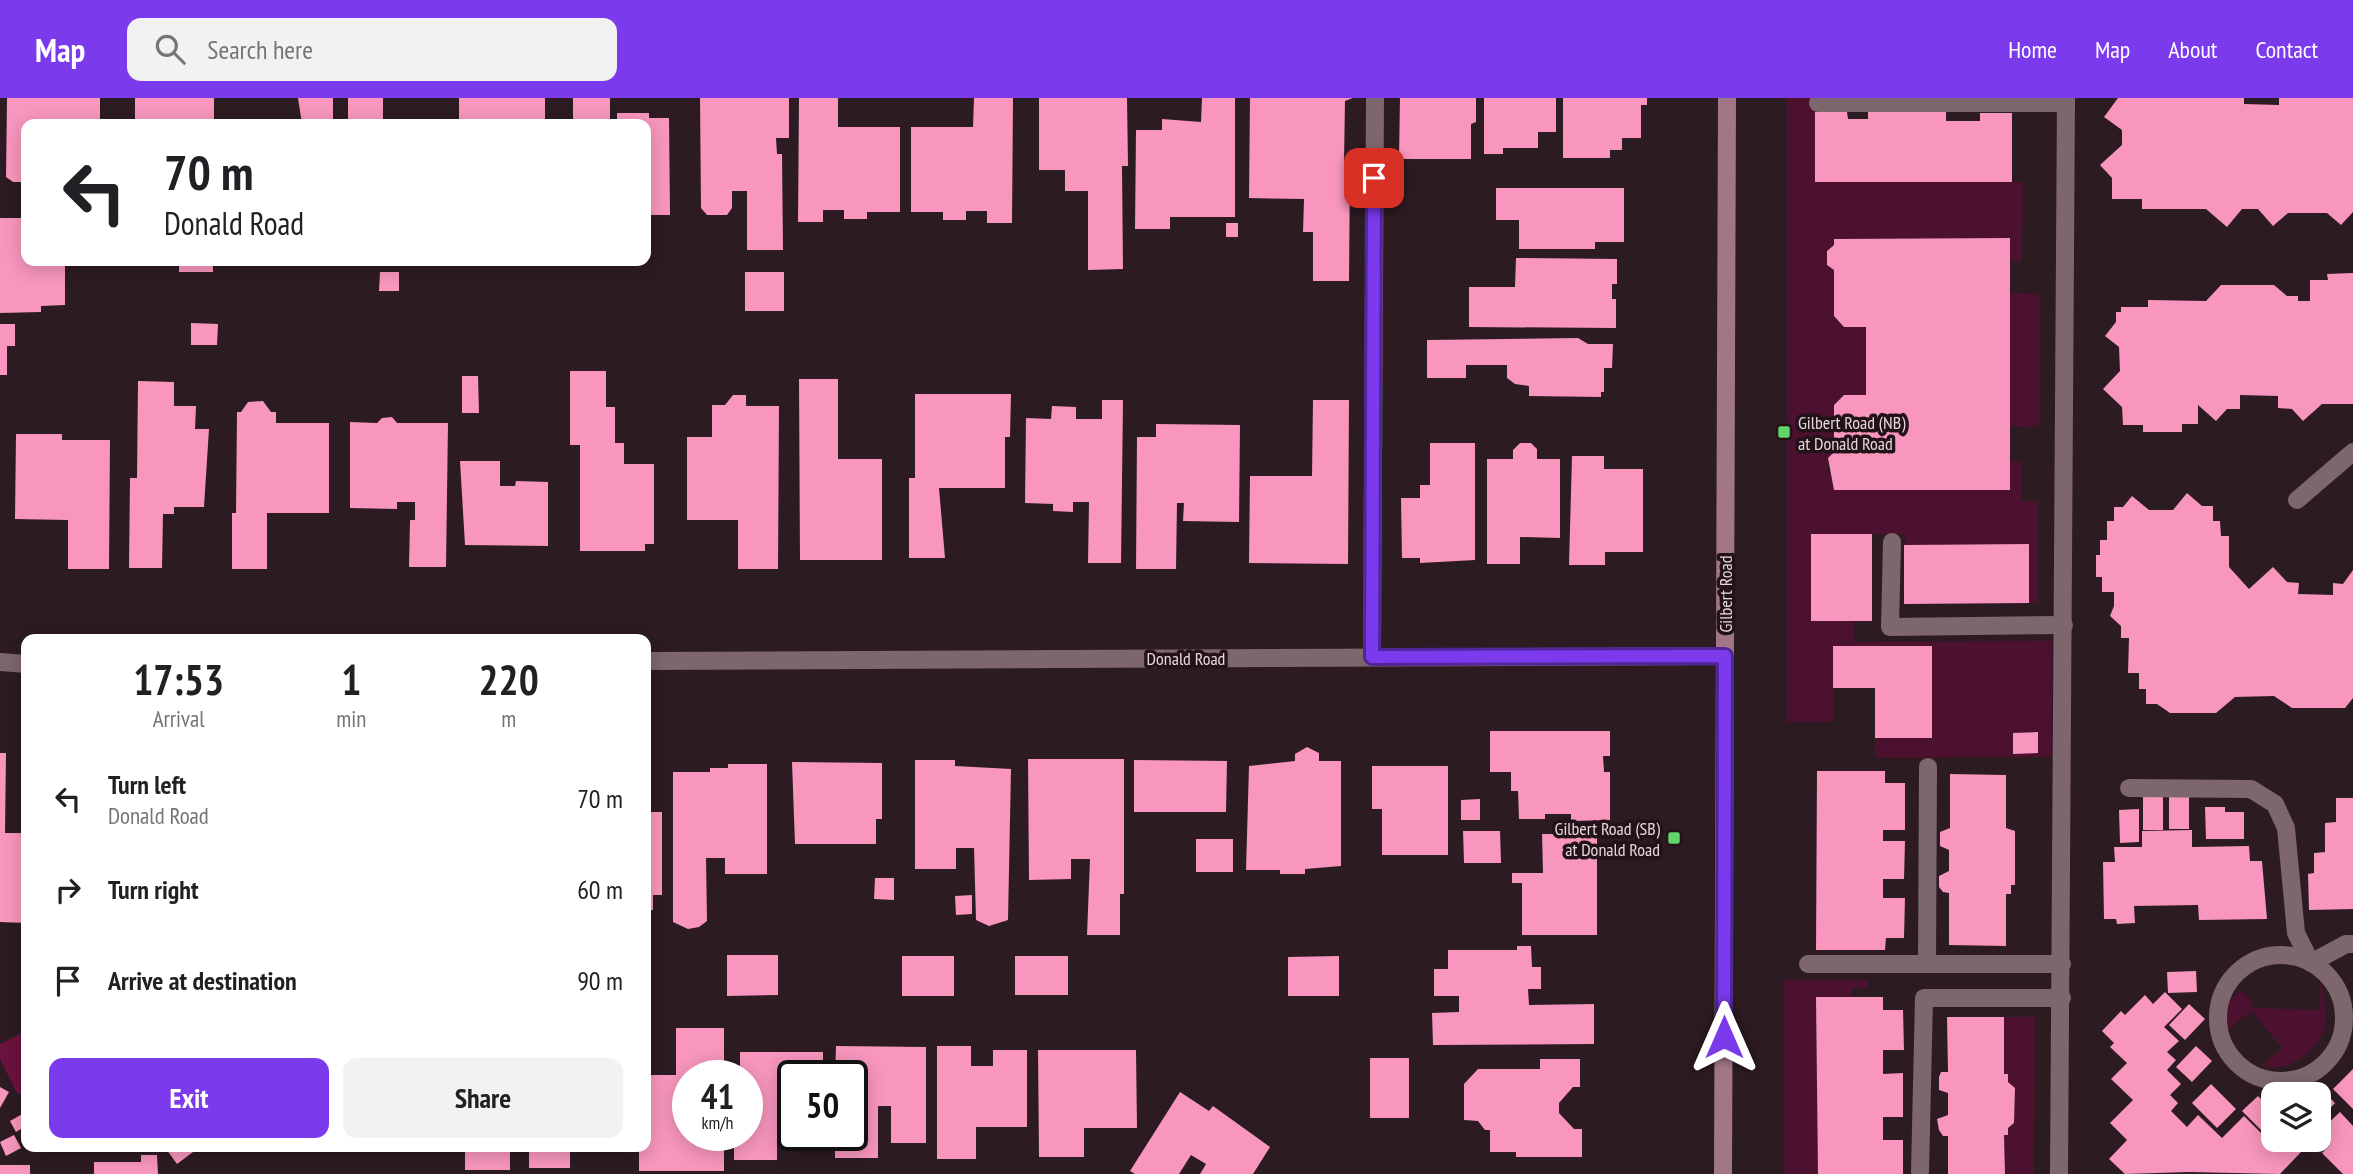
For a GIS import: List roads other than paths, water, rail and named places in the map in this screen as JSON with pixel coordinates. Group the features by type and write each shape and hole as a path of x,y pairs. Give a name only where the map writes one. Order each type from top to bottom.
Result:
{"main road":[{"name":"Gilbert Road","path":"1723,1174 1727,98"}],"street":[{"path":"1372,657 1375,98"},
{"path":"1818,103 2066,100 2059,1174"},
{"path":"2297,500 2353,452"},
{"path":"1892,542 1890,627 2064,625"},
{"name":"Donald Road","path":"651,661 1725,656"},
{"path":"0,662 21,664"},
{"path":"1927,964 1928,768"},
{"path":"2129,788 2251,789 2275,804 2286,828 2296,933 2311,963 2330,978 2340,995 2344,1015 2342,1034 2334,1052 2321,1067 2304,1077 2285,1081 2265,1079 2247,1071 2232,1058 2218,1029 2221,997 2229,982 2246,965 2269,956 2285,954 2311,963 2346,944 2353,944"},
{"path":"1808,964 2062,964"},
{"path":"1920,1172 1924,998 2062,998"}],"place":[{"name":"Gilbert Road (NB) at Donald Road","path":"1784,432"},
{"name":"Gilbert Road (SB) at Donald Road","path":"1674,838"}]}
